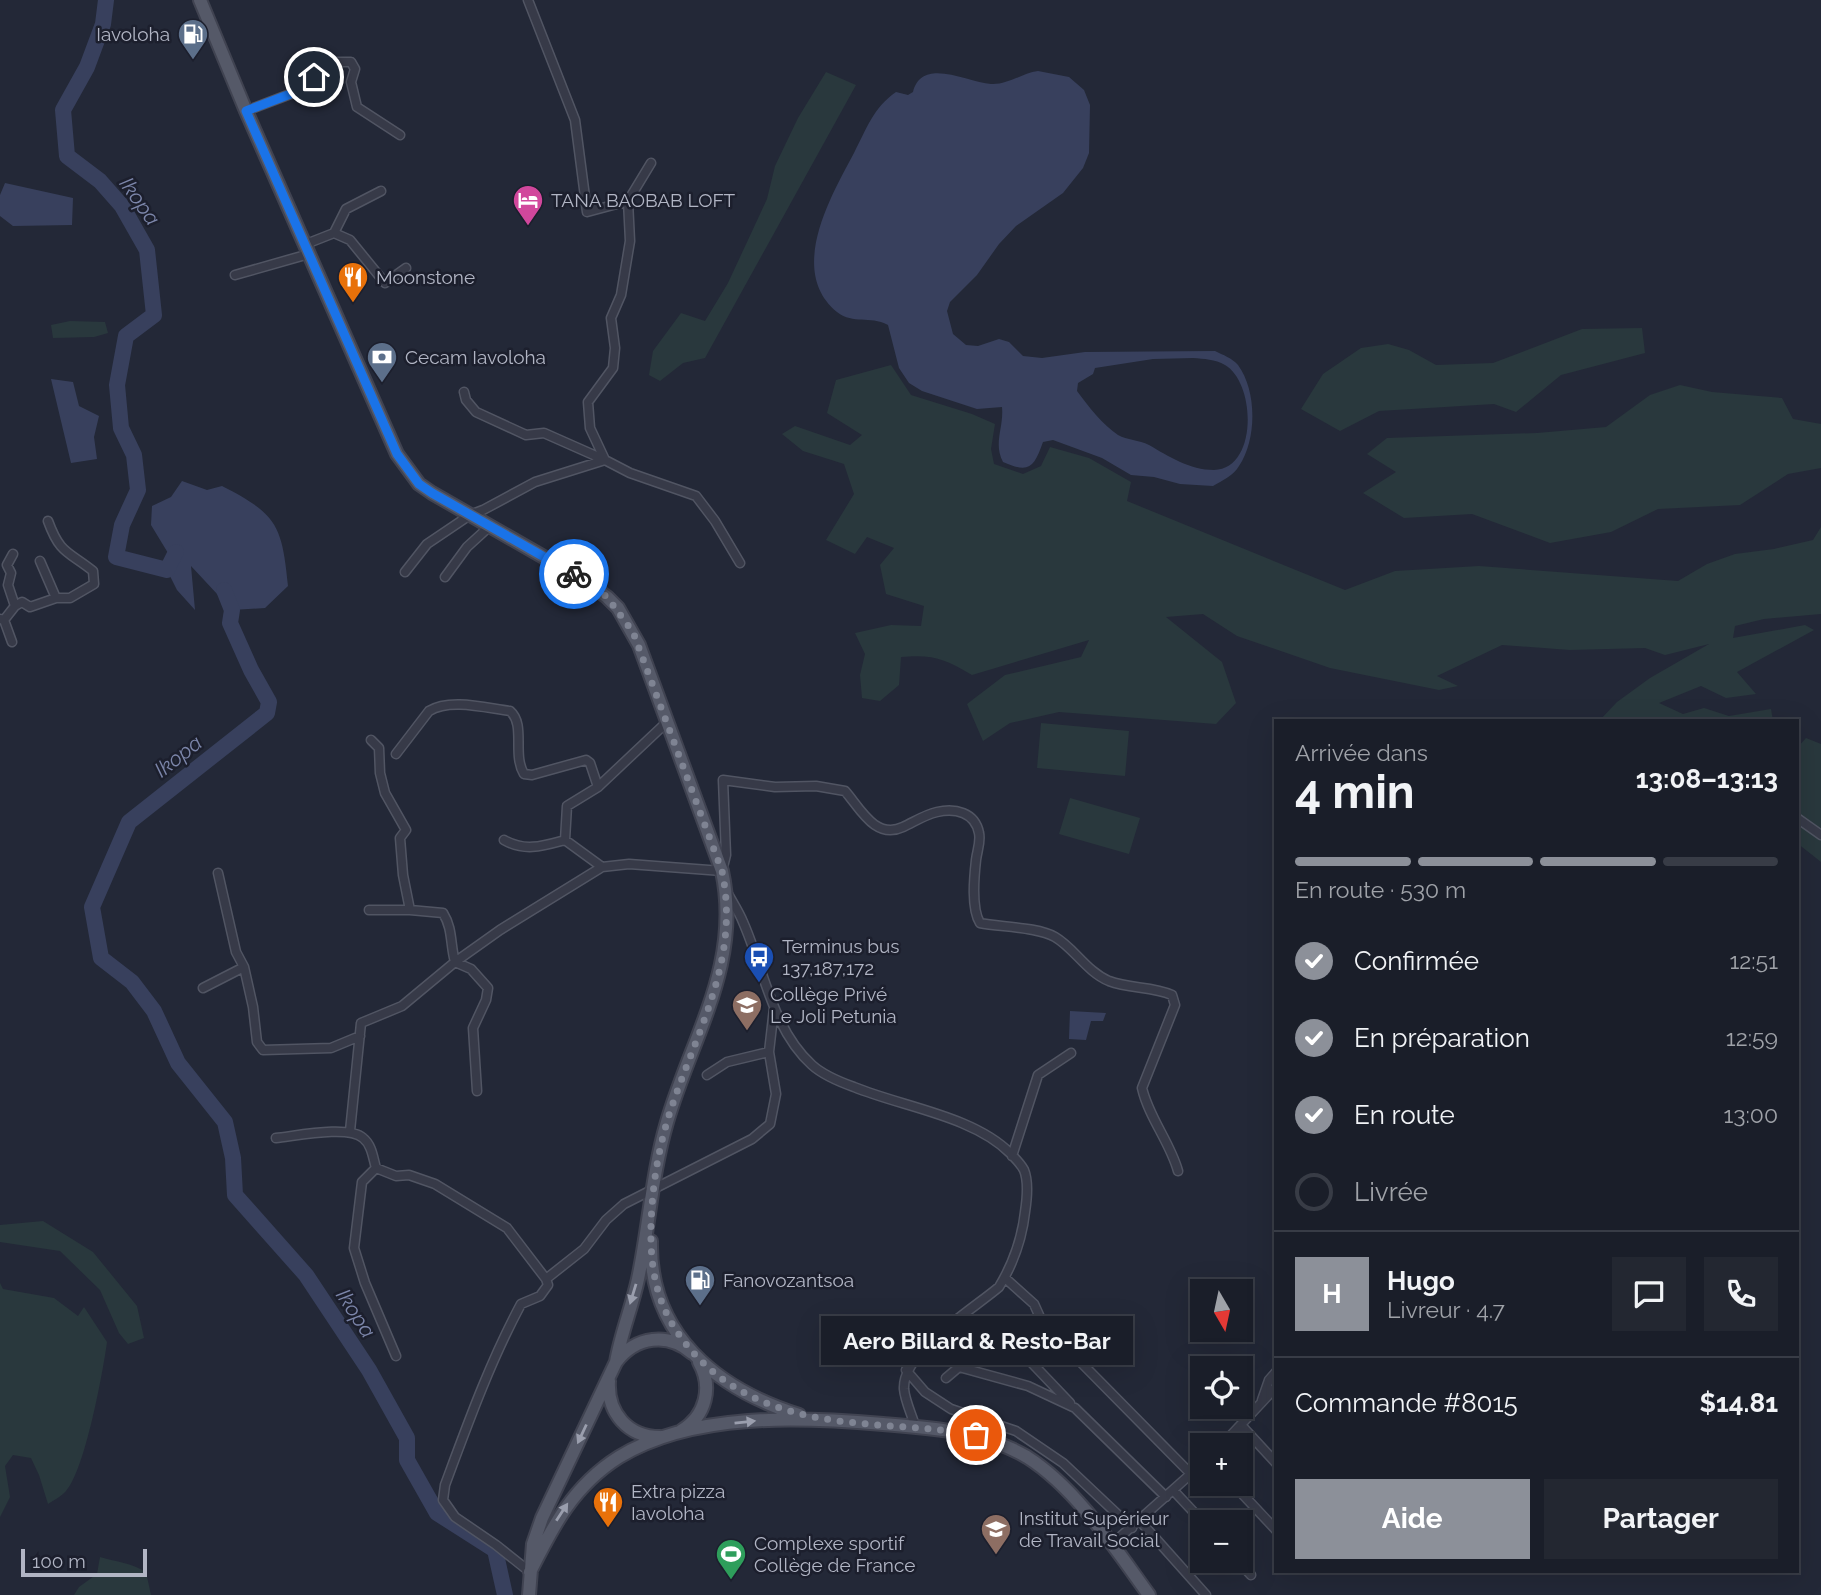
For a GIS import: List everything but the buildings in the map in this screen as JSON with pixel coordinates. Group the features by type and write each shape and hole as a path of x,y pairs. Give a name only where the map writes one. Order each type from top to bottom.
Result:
{"main road":[{"path":"200,0 397,454 419,484 595,587 618,608 639,645 722,871 727,893 727,940 714,995 666,1124 652,1203 650,1251 657,1291 668,1320 695,1356 706,1380 706,1395 698,1416 680,1431"},
{"path":"652,1203 637,1282 622,1333 609,1397 620,1419 640,1433 664,1436"},
{"path":"529,1595 533,1544 542,1518 614,1367 634,1345 656,1339 672,1341 743,1393 810,1418"},
{"path":"530,1572 563,1509 583,1486 621,1456 680,1431 810,1418 915,1426 976,1435 1000,1443 1051,1474 1078,1499 1149,1595"}],"street":[{"path":"528,0 575,120 587,212 628,201"},
{"path":"246,111 293,93 335,62 351,62 355,69 351,82 357,107 400,135"},
{"path":"605,460 590,428 588,402 613,368 615,348 611,318 621,295 630,241 628,201 651,163"},
{"path":"235,275 308,249 334,233 346,209 381,191"},
{"path":"334,233 350,240 385,283 406,268"},
{"path":"464,392 466,400 476,412 526,435 544,433 631,473 696,496 715,521 740,564"},
{"path":"405,572 427,544 470,515 535,482 605,460"},
{"path":"12,642 2,619 15,606 22,602 30,607 56,598 70,598 94,584 93,571 66,554 53,535 48,521"},
{"path":"445,577 467,547 490,526"},
{"path":"13,554 8,565 11,573 8,585 15,606"},
{"path":"40,561 56,598"},
{"path":"396,754 429,711 436,706 510,711 518,724 517,753 524,774 532,775 586,760 590,763 598,787"},
{"path":"565,840 567,806 598,787 667,722"},
{"path":"371,740 379,748 384,793 406,830 400,838 403,875 410,910"},
{"path":"350,1131 361,1023 402,1006 455,962 500,930 602,867 629,864 722,871 726,855 723,780 775,787 816,786 845,791 875,827 887,830 899,829 926,815 946,810 957,810 968,815 980,836 976,860 976,915 981,923 1054,936 1106,980 1161,990 1172,995 1175,1005 1142,1088 1153,1119 1173,1153 1178,1171"},
{"path":"1799,819 1821,835"},
{"path":"504,840 517,847 531,848 565,840 602,867"},
{"path":"219,873 236,952 244,967 253,1007 257,1042 263,1050 331,1048 360,1036"},
{"path":"727,893 743,921 783,1028 813,1066 849,1085 977,1131 1001,1144 1023,1168 1027,1184 1023,1228 1005,1278 999,1287 926,1345 906,1370 904,1390 915,1426"},
{"path":"369,910 443,913 452,927 450,944 455,962"},
{"path":"455,962 471,968 488,988 486,1000 473,1028 477,1091"},
{"path":"203,988 244,967"},
{"path":"546,1279 584,1249 606,1220 624,1204 751,1139 770,1124 776,1094 769,1052 774,1005"},
{"path":"707,1075 727,1062 769,1052"},
{"path":"1012,1156 1038,1075 1071,1053"},
{"path":"276,1138 350,1131 362,1137 370,1146 376,1168"},
{"path":"376,1168 396,1176 409,1175 435,1184 507,1228 546,1279 548,1285 540,1296 521,1304 513,1319 479,1394 445,1485 443,1500 455,1517 530,1572"},
{"path":"376,1168 362,1182 354,1248 365,1283 397,1356"},
{"path":"1005,1278 1034,1304 1042,1324 1190,1473"},
{"path":"946,1378 975,1354"},
{"path":"1029,1360 1166,1497"},
{"path":"960,1367 1028,1386 1075,1408"},
{"path":"906,1370 925,1392 951,1409 1016,1431 1062,1463 1132,1528"},
{"path":"1261,1403 1269,1380 1274,1374"},
{"path":"1233,1433 1274,1390"},
{"path":"1241,1424 1274,1461"},
{"path":"1111,1545 1190,1475"},
{"path":"1174,1490 1192,1510"},
{"path":"1244,1496 1274,1528"},
{"path":"1140,1521 1206,1595"}],"shaded area":[{"path":"826,72 856,85 705,358 683,363 660,381 649,375 653,351 681,313 705,321 728,283 767,199 775,166 798,118"},
{"path":"70,321 105,322 108,333 94,337 53,338 51,325"},
{"path":"1642,328 1645,353 1561,375 1516,412 1494,404 1379,411 1340,431 1301,409 1323,374 1361,348 1388,344 1409,350 1436,365 1493,363 1582,329"},
{"path":"891,365 911,395 995,424 991,449 994,464 1023,474 1041,466 1050,447 1089,458 1131,482 1127,501 1345,590 1395,571 1479,566 1678,581 1707,564 1735,554 1813,540 1821,527 1821,614 1764,619 1735,626 1733,638 1805,625 1814,630 1737,672 1756,694 1726,698 1701,686 1659,703 1683,714 1704,708 1729,716 1771,709 1773,719 1601,719 1617,702 1650,678 1709,644 1665,655 1645,648 1570,650 1502,645 1437,676 1458,686 1439,690 1330,668 1237,636 1203,614 1166,617 1222,662 1236,703 1216,724 1059,712 1010,723 983,741 967,704 1005,675 1081,657 1089,640 972,675 938,659 922,656 901,657 899,685 880,701 862,698 860,675 865,654 855,633 891,625 921,626 924,606 886,594 880,565 894,548 867,537 855,554 826,540 854,494 844,464 803,451 782,434 795,426 850,445 862,435 827,413 836,380"},
{"path":"1680,385 1712,392 1782,398 1793,419 1821,424 1821,468 1788,474 1740,505 1658,509 1611,532 1550,543 1472,514 1404,518 1363,493 1396,472 1367,454 1387,438 1537,433 1606,427 1650,395"},
{"path":"1041,723 1129,731 1125,776 1037,768"},
{"path":"1806,738 1821,744 1821,862 1799,845 1799,746"},
{"path":"1070,798 1140,818 1129,854 1059,834"},
{"path":"43,1221 93,1252 137,1306 144,1338 128,1344 119,1333 100,1290 60,1251 0,1242 0,1225"},
{"path":"0,1283 3,1289 54,1298 78,1316 84,1307 107,1342 92,1420 73,1480 64,1493 48,1504 31,1458 13,1455 5,1466 10,1497 0,1517"},
{"path":"100,1557 146,1572 151,1595 74,1595 79,1587 97,1574"}],"water":[{"path":"1032,72 1069,77 1084,90 1090,105 1089,153 1083,168 1063,193 1016,226 977,275 950,302 947,311 953,334 966,345 978,346 999,339 1009,342 1023,356 1042,358 1085,352 1215,351 1230,359 1238,365 1249,388 1252,429 1245,455 1237,469 1213,486 1180,484 1154,477 1131,475 1102,458 1053,440 1043,442 1030,466 1025,468 1003,462 999,448 1002,407 977,409 922,391 909,383 899,368 888,325 843,316 822,295 815,276 814,255 825,211 867,127 888,98 896,92 908,95 913,92 918,81 926,75 936,73 997,84","holes":["1197,358 1225,365 1243,389 1247,406 1248,424 1239,456 1228,466 1214,470 1188,465 1145,443 1118,435 1101,421 1077,391 1078,383 1093,374 1095,368 1153,359"]},
{"path":"5,183 73,198 72,225 13,226 0,216 0,195"},
{"path":"51,379 73,382 79,406 99,416 94,437 97,459 71,463"},
{"path":"182,481 207,490 222,486 255,505 273,524 283,549 288,586 265,608 232,610 191,566 195,610 177,590 167,570 168,553 151,525 152,506 171,497"},
{"path":"1070,1011 1106,1013 1103,1021 1091,1021 1086,1040 1069,1039"}],"waterway":[{"name":"Ikopa","path":"106,0 103,24 87,67 63,110 67,156 100,181 122,206 147,250 154,315 126,336 117,385 121,428 134,455 138,490 122,525 116,557 167,570 176,552"},
{"name":"Ikopa","path":"224,590 232,610 230,623 269,702 267,713 129,822 92,907 101,958 132,982 154,1011 178,1063 225,1122 233,1158 235,1195 306,1275 369,1370 407,1438 407,1460 437,1513 495,1550 505,1595"}],"way so far":[{"path":"574,574 607,597 618,608 633,632 722,871 727,893 727,940 714,995 666,1124 653,1190 650,1251 660,1301 668,1320 697,1359 743,1393 774,1406 810,1418 915,1426 976,1435"}],"place":[{"name":"Iavoloha","path":"193,61"},
{"name":"TANA BAOBAB LOFT","path":"528,227"},
{"name":"Moonstone","path":"353,304"},
{"name":"Cecam Iavoloha","path":"382,384"},
{"name":"Terminus bus 137,187,172","path":"759,984"},
{"name":"Collège Privé Le Joli Petunia","path":"747,1032"},
{"name":"Fanovozantsoa","path":"700,1307"},
{"name":"Aero Billard & Resto-Bar","path":"976,1435"},
{"name":"Extra pizza Iavoloha","path":"608,1529"},
{"name":"Institut Supérieur de Travail Social","path":"996,1556"},
{"name":"Complexe sportif Collège de France","path":"731,1581"}],"route":[{"path":"314,77 293,93 246,111 397,454 419,484 432,493 574,574"}]}
